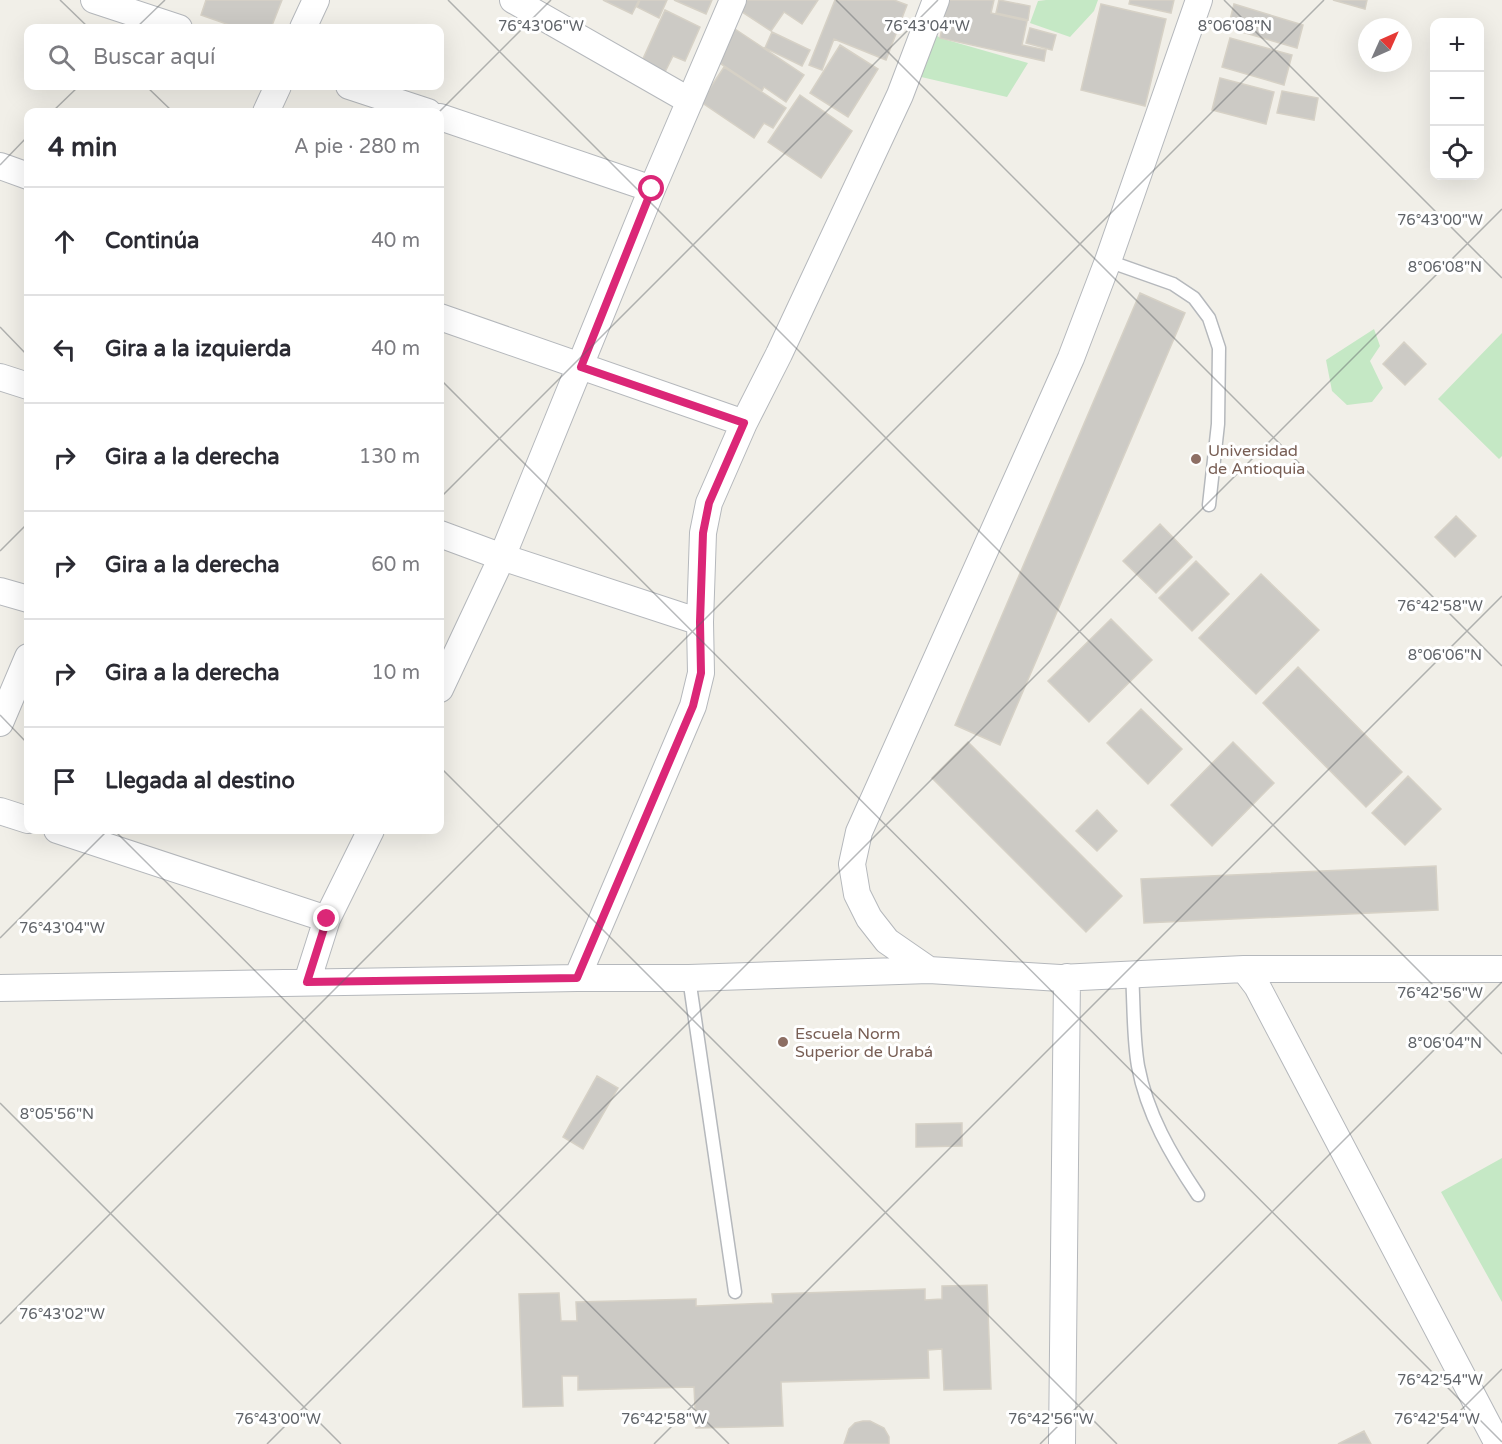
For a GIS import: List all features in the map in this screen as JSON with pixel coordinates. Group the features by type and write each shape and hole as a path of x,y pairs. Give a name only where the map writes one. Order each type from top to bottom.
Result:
{"street":[{"path":"94,0 167,24"},
{"path":"305,24 316,0"},
{"path":"513,0 690,101"},
{"path":"444,680 502,557 652,189 733,0"},
{"path":"577,978 693,706 701,673 703,533 709,503 744,423 779,354 900,94 936,0"},
{"path":"929,970 887,941 868,918 857,894 852,864 859,832 1071,358 1108,261 1199,0"},
{"path":"268,108 276,90"},
{"path":"361,90 416,108"},
{"path":"444,118 652,189"},
{"path":"0,166 24,175"},
{"path":"444,318 744,423"},
{"path":"0,377 24,385"},
{"path":"444,535 502,557 700,622"},
{"path":"0,591 24,598"},
{"path":"0,723 24,666"},
{"path":"0,811 24,819"},
{"path":"69,834 327,919"},
{"path":"307,982 327,919 369,834"},
{"path":"0,988 689,978 929,970 1067,977 1245,969 1502,969"},
{"path":"1245,969 1257,986 1498,1444"},
{"path":"1062,1444 1067,977"}],"lane":[{"path":"1108,261 1173,284 1194,298 1209,318 1219,348 1218,424 1209,505"},
{"path":"1132,974 1138,1064 1144,1093 1155,1123 1178,1166 1198,1195"},
{"path":"689,978 735,1292"}],"green space":[{"path":"1098,0 1094,11 1070,37 1030,23 1038,1"},
{"path":"929,29 940,38 1028,63 1007,97 917,76"},
{"path":"1374,329 1380,346 1370,361 1383,388 1372,402 1347,405 1332,391 1326,360"},
{"path":"1502,333 1502,456 1499,459 1438,399"},
{"path":"1502,1158 1502,1302 1441,1192"}],"building":[{"path":"206,0 282,0 273,24 227,24 201,15"},
{"path":"603,0 639,0 632,14"},
{"path":"640,0 667,0 659,18 637,7"},
{"path":"674,0 712,0 706,14"},
{"path":"741,0 818,0 802,24 784,12 771,31 736,8"},
{"path":"835,0 894,0 907,5 886,60 834,39 822,70 809,65"},
{"path":"948,0 994,0 991,13 1027,21 1022,45 1046,50 1044,61 940,38"},
{"path":"999,0 1030,6 1028,20 996,13"},
{"path":"1130,0 1174,0 1171,13 1129,4"},
{"path":"1333,0 1367,0 1365,9"},
{"path":"1101,4 1166,19 1145,106 1081,90"},
{"path":"1234,4 1303,25 1297,48 1228,28"},
{"path":"665,10 700,27 685,61 673,56 665,72 642,61"},
{"path":"1030,28 1056,35 1052,50 1026,43"},
{"path":"735,29 804,75 786,102 764,87 762,91 715,60"},
{"path":"772,32 810,50 802,66 765,48"},
{"path":"1230,38 1292,55 1284,85 1222,67"},
{"path":"840,45 878,69 848,117 810,93"},
{"path":"724,67 786,108 773,128 764,123 754,138 701,102"},
{"path":"1220,78 1274,92 1266,124 1212,110"},
{"path":"1282,91 1318,98 1314,120 1277,113"},
{"path":"800,95 852,131 821,178 768,142"},
{"path":"1140,293 1185,313 1000,745 955,725"},
{"path":"1404,342 1426,364 1405,385 1383,364"},
{"path":"1456,516 1476,536 1455,557 1435,537"},
{"path":"1160,524 1192,557 1156,593 1123,561"},
{"path":"1196,561 1229,594 1192,631 1159,598"},
{"path":"1261,574 1319,630 1256,694 1199,638"},
{"path":"1111,619 1152,660 1089,722 1048,681"},
{"path":"1298,667 1402,772 1366,807 1263,703"},
{"path":"1141,709 1182,749 1148,784 1107,743"},
{"path":"968,742 1122,896 1086,932 932,778"},
{"path":"1233,742 1274,783 1212,846 1171,805"},
{"path":"1408,776 1441,809 1405,845 1372,813"},
{"path":"1097,810 1117,831 1097,851 1076,831"},
{"path":"1436,866 1438,910 1144,923 1141,879"},
{"path":"597,1076 618,1088 583,1149 563,1137"},
{"path":"962,1123 962,1146 916,1147 916,1124"},
{"path":"987,1285 991,1389 944,1390 942,1349 928,1350 929,1378 781,1382 783,1426 696,1428 694,1387 578,1390 578,1376 562,1376 563,1406 523,1407 519,1294 559,1293 561,1321 577,1321 576,1302 696,1299 696,1306 773,1303 772,1294 925,1289 925,1300 942,1299 942,1286"},
{"path":"870,1421 884,1428 889,1437 889,1444 844,1444 849,1429 855,1423"},
{"path":"1364,1431 1371,1444 1338,1444"}],"place":[{"name":"Universidad de Antioquia","path":"1196,459"},
{"name":"Escuela Norm Superior de Urabá","path":"783,1042"}],"route":[{"path":"327,919 307,982 577,978 693,706 701,673 703,533 709,503 744,423 581,367 652,189"}]}
